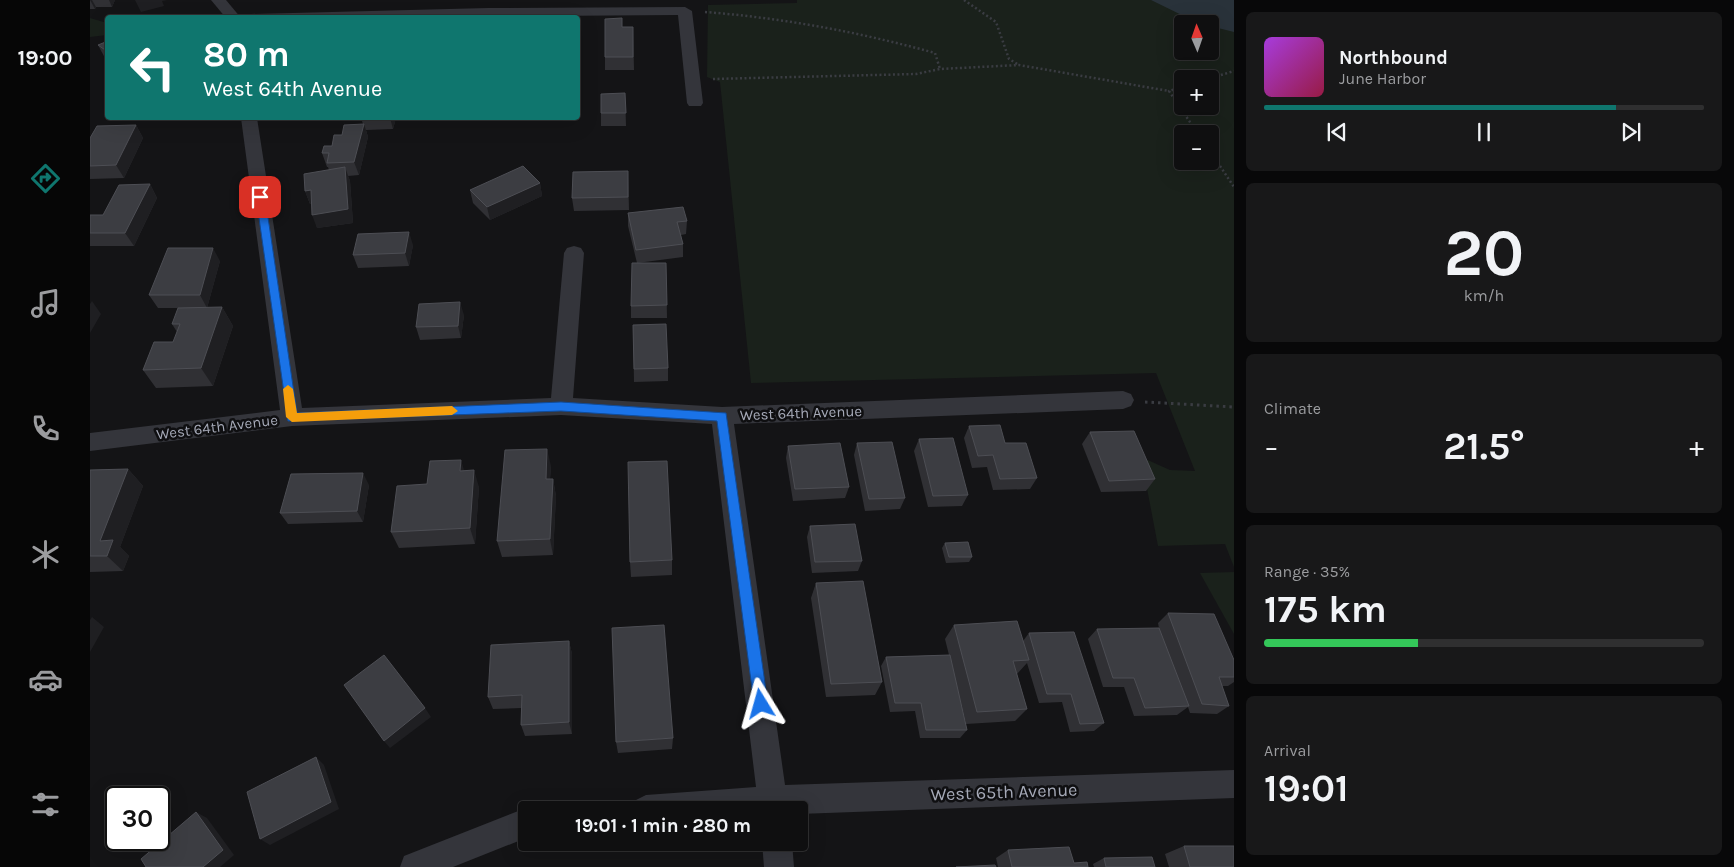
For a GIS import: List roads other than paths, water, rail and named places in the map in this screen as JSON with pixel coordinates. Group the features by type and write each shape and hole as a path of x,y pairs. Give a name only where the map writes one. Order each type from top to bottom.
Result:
{"street":[{"path":"218,0 231,15"},
{"path":"369,15 685,11 695,103"},
{"path":"249,120 292,417"},
{"path":"561,406 574,253"},
{"name":"West 64th Avenue","path":"90,442 292,417 561,406 722,416 1123,400"},
{"path":"722,416 773,801"},
{"name":"West 65th Avenue","path":"808,803 1234,784"},
{"path":"415,867 518,826"},
{"path":"778,851 779,867"}]}
